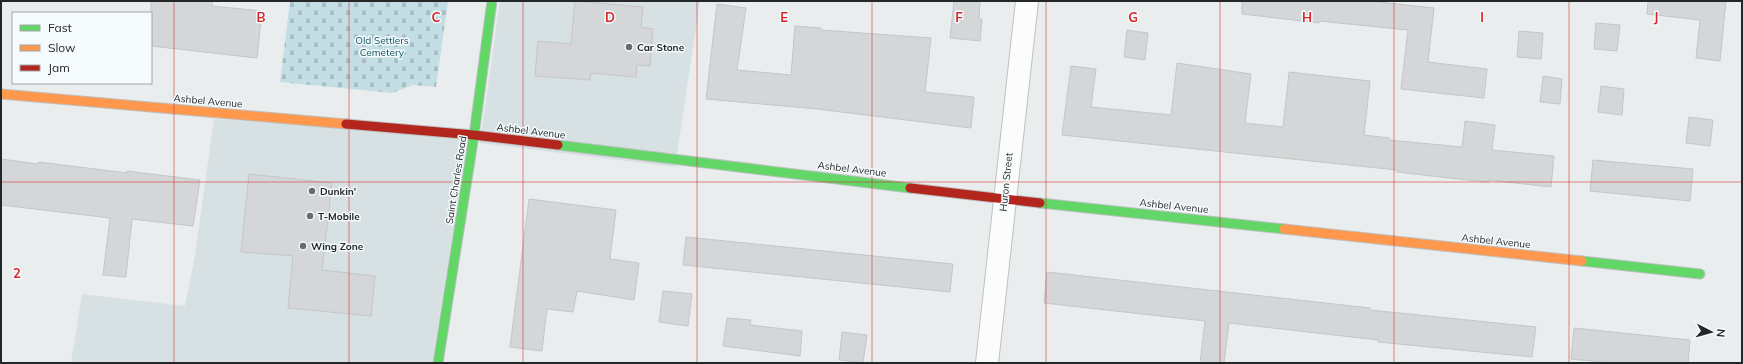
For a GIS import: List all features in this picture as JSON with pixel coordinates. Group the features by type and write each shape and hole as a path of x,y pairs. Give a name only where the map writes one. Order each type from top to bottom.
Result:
{"street":[{"name":"Saint Charles Road","path":"438,363 474,135 492,1"},
{"name":"Huron Street","path":"987,363 1027,1"},
{"name":"Ashbel Avenue","path":"1,94 474,135 1004,199 1700,274"}],"shaded area":[{"path":"500,1 700,1 675,167 480,143"},
{"path":"214,119 468,134 432,363 71,363 82,294 185,306 195,255"}],"green space":[{"name":"Old Settlers Cemetery","path":"290,1 448,1 436,87 413,85 392,93 280,82"}],"building":[{"path":"151,1 212,1 212,6 262,11 257,58 152,46"},
{"path":"575,1 643,7 641,27 653,29 650,66 637,65 636,77 591,73 590,80 535,76 538,41 571,44"},
{"path":"954,1 980,1 979,19 982,19 980,41 950,38"},
{"path":"1242,1 1378,1 1434,8 1428,62 1487,69 1484,98 1401,89 1408,30 1319,21 1319,23 1242,14"},
{"path":"1648,1 1726,1 1720,61 1696,58 1700,20 1647,14"},
{"path":"717,4 746,8 737,70 791,75 795,26 821,28 821,30 931,38 925,92 974,97 971,128 817,109 706,99"},
{"path":"1596,23 1620,25 1617,51 1594,49"},
{"path":"1127,30 1148,33 1145,60 1124,57"},
{"path":"1519,31 1543,33 1541,59 1517,57"},
{"path":"1177,63 1251,74 1245,123 1283,127 1289,72 1370,81 1364,135 1389,138 1389,140 1462,147 1465,121 1495,125 1492,150 1554,156 1551,187 1489,180 1489,182 1458,179 1397,172 1397,170 1062,135 1071,66 1096,69 1091,107 1171,115"},
{"path":"1543,76 1562,79 1560,104 1540,102"},
{"path":"1601,86 1624,89 1622,115 1598,112"},
{"path":"1689,117 1713,120 1710,146 1686,143"},
{"path":"1,159 38,164 39,162 127,173 127,171 200,180 193,226 132,219 126,277 103,275 110,218 1,205"},
{"path":"1593,160 1693,169 1690,201 1590,191"},
{"path":"249,174 332,183 322,270 375,276 371,316 288,308 293,256 241,252"},
{"path":"529,199 616,210 610,259 639,263 634,300 577,291 573,312 547,309 542,351 510,347"},
{"path":"686,237 953,264 950,292 683,265"},
{"path":"1047,272 1370,308 1370,310 1536,327 1532,357 1378,342 1378,340 1229,323 1224,363 1200,363 1205,321 1044,303"},
{"path":"663,291 692,294 688,326 659,322"},
{"path":"727,318 751,320 750,325 802,331 800,356 723,346"},
{"path":"1574,328 1690,340 1688,363 1612,363 1571,359"},
{"path":"842,332 867,335 863,363 839,360"}],"traffic: fast":[{"path":"438,363 474,135 492,1"},
{"path":"558,145 910,188"},
{"path":"1040,203 1284,229"},
{"path":"1582,261 1700,274"}],"traffic: slow":[{"path":"1,94 346,124"},
{"path":"1284,229 1582,261"}],"traffic: jam":[{"path":"346,124 474,135 558,145"},
{"path":"910,188 1040,203"}],"place":[{"name":"Car Stone","path":"629,47"},
{"name":"Dunkin'","path":"312,191"},
{"name":"T-Mobile","path":"310,216"},
{"name":"Wing Zone","path":"303,246"}]}
